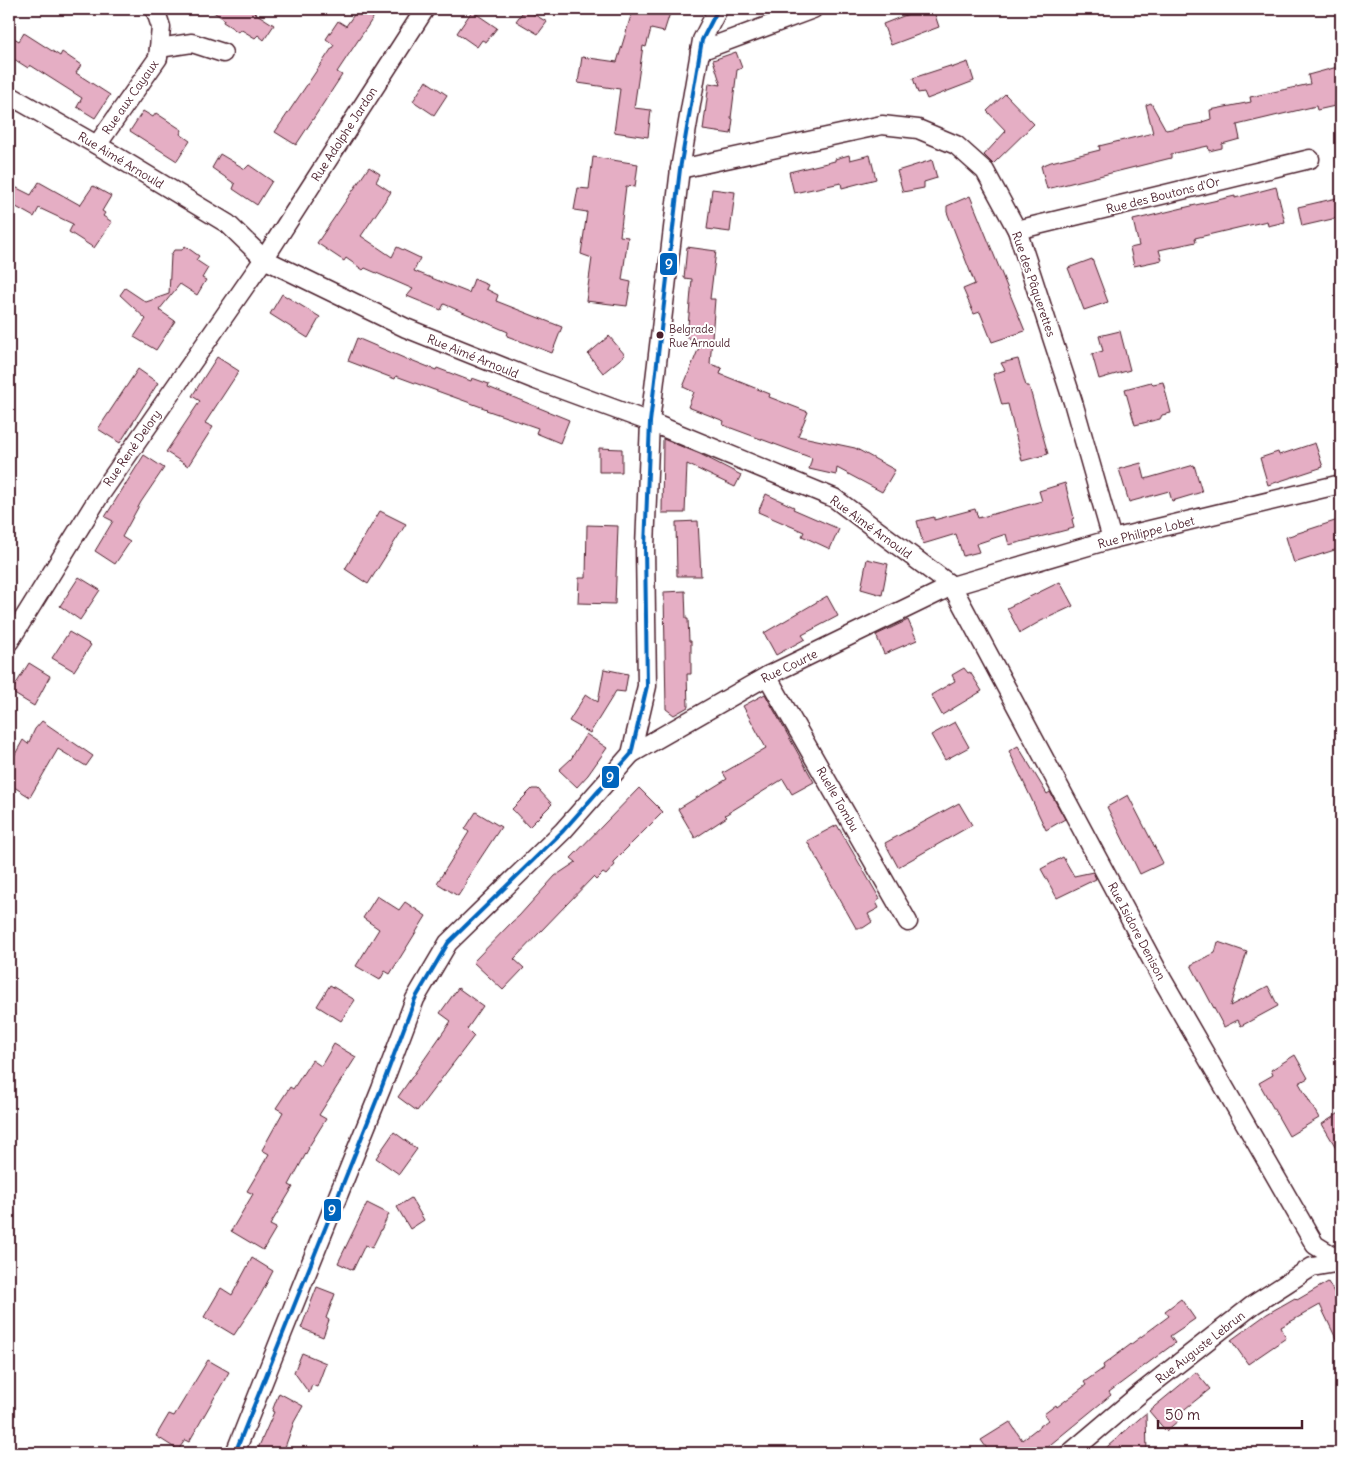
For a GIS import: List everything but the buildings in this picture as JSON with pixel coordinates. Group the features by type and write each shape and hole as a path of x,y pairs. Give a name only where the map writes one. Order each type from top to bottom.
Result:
{"street":[{"name":"Rue aux Cayaux","path":"97,145 158,58 161,27 155,9"},
{"name":"Rue Adolphe Jardon","path":"264,259 425,9"},
{"path":"235,1453 381,1089 415,999 448,943 563,831 631,754 647,686 645,547 650,422 680,169 702,40 718,9"},
{"path":"700,52 813,9"},
{"name":"Rue aux Cayaux","path":"159,48 192,43 223,53"},
{"name":"Rue Aimé Arnould","path":"9,95 97,145 228,224 264,259 406,328 533,379 650,422 834,498 952,586"},
{"name":"Rue des Pâquerettes","path":"680,169 882,125 918,129 956,144 985,171 1017,230 1073,402 1112,539"},
{"name":"Rue des Boutons d'Or","path":"1017,230 1310,159"},
{"name":"Rue René Delory","path":"9,642 100,494 264,259"},
{"name":"Rue Philippe Lobet","path":"952,586 1112,539 1341,484"},
{"name":"Rue Courte","path":"631,754 767,676 952,586"},
{"name":"Rue Isidore Denison","path":"952,586 1162,979 1315,1245 1341,1261"},
{"name":"Ruelle Tombu","path":"767,676 908,922"},
{"name":"Rue Auguste Lebrun","path":"1070,1453 1142,1392 1253,1305 1312,1267 1341,1261"}],"transit line":[{"name":"9","path":"235,1453 381,1089 415,999 448,943 563,831 631,754 647,686 645,547 650,422 680,169 702,40 718,9"}],"place":[{"name":"Belgrade Rue Arnould","path":"660,335"}]}
